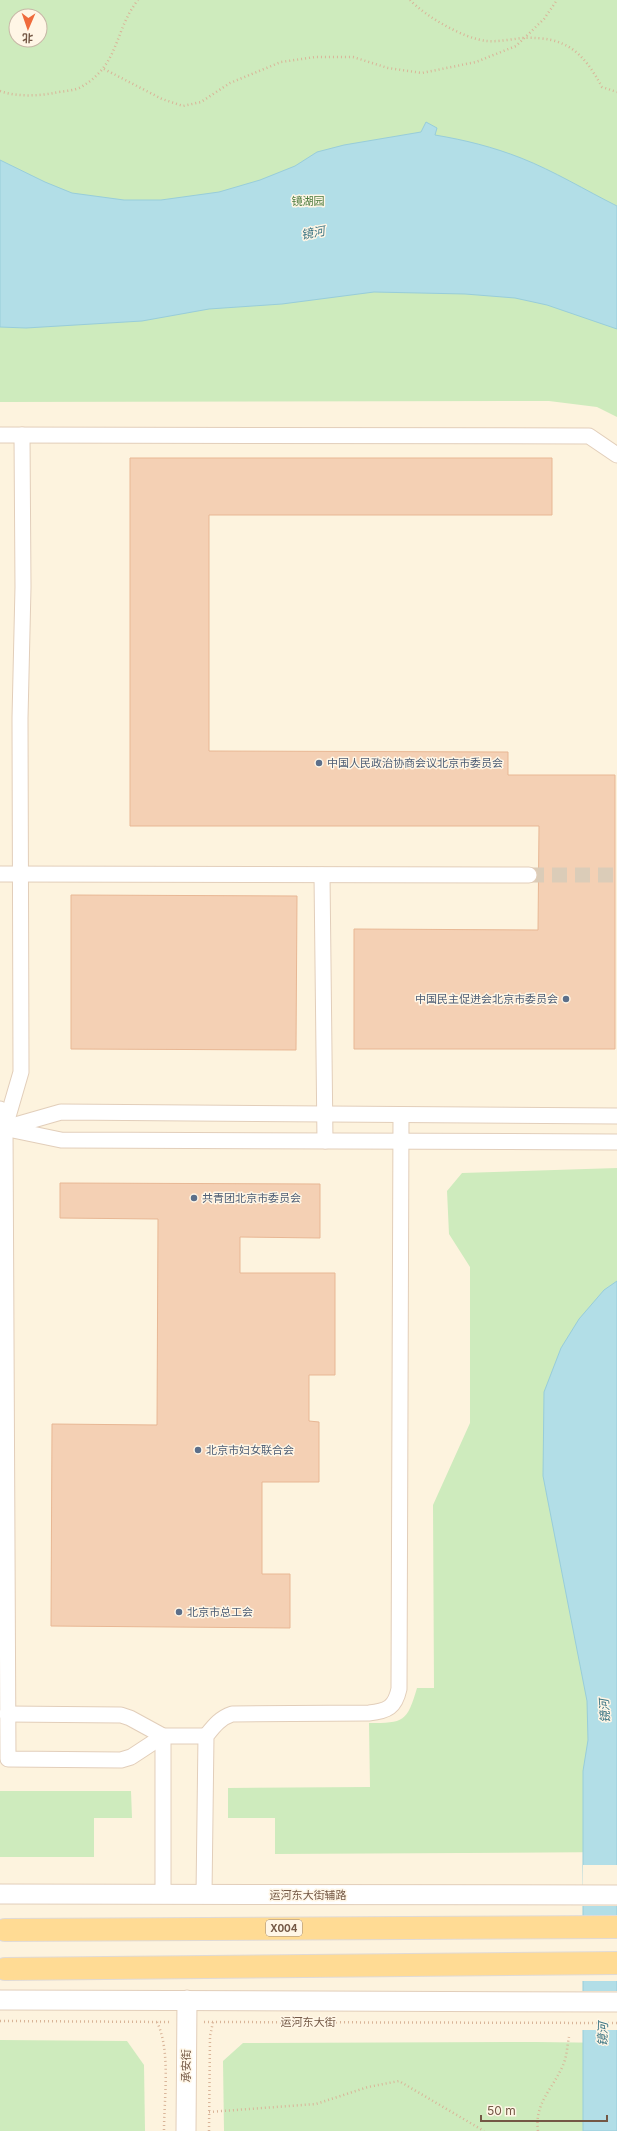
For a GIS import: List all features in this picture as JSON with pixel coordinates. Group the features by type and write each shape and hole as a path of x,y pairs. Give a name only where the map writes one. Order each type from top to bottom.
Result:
{"main road":[{"name":"X004","path":"5,1930 617,1927"},
{"path":"5,1969 617,1963"}],"street":[{"path":"0,435 589,436 617,455"},
{"path":"5,1128 21,1072 20,718 23,587 22,435"},
{"path":"0,874 529,875"},
{"path":"322,875 324,1141"},
{"path":"0,1109 5,1128 8,1759 121,1760 131,1757 163,1736"},
{"path":"5,1128 61,1112 617,1116"},
{"path":"204,1895 206,1736 223,1717 232,1714 383,1712 391,1708 397,1700 400,1681 401,1115"},
{"path":"5,1128 61,1140 617,1142"},
{"path":"7,1714 121,1715 130,1718 163,1736 206,1736"},
{"path":"163,1736 163,1894"},
{"name":"运河东大街辅路","path":"0,1894 617,1895"},
{"path":"0,2000 617,2002"},
{"name":"承安街","path":"186,2131 187,2000"}],"path":[{"path":"0,91 39,96 80,88 104,69 115,50 128,13 138,0"},
{"path":"410,0 452,30 486,41 546,37 571,47 591,66 602,87 617,92"},
{"path":"104,69 162,99 184,106 202,102 230,83 281,62 314,58 353,57 388,68 422,73 476,62 516,46 544,19 557,0"},
{"name":"运河东大街","path":"0,2021 617,2023"},
{"name":"承安街","path":"157,2022 163,2034 165,2052 164,2131"},
{"path":"209,2131 210,2036 213,2022"},
{"path":"538,2131 536,2119 540,2108 564,2065 569,2037"},
{"path":"209,2112 316,2104 368,2087 399,2081 484,2131"}],"green space":[{"name":"镜湖园","path":"0,0 617,0 617,417 597,407 549,401 0,402"},
{"path":"617,1168 617,1852 275,1854 275,1818 228,1818 228,1788 370,1787 369,1723 397,1721 407,1714 417,1688 434,1688 433,1505 470,1423 470,1267 449,1234 447,1191 462,1173"},
{"path":"0,1791 131,1791 132,1818 94,1818 94,1857 0,1857"},
{"path":"0,2040 127,2041 144,2065 145,2131 0,2131"},
{"path":"243,2043 617,2043 617,2131 224,2131 223,2061"}],"water":[{"name":"镜河","path":"426,122 437,128 435,135 479,144 521,158 617,206 617,329 547,305 515,298 465,294 374,292 282,304 209,309 142,321 26,328 0,327 0,160 45,182 72,193 124,200 161,200 219,192 260,180 295,166 317,152 344,145 421,132"},
{"name":"镜河","path":"617,1281 617,2131 583,2131 583,1771 588,1740 587,1701 543,1476 544,1392 561,1348 579,1319 604,1290"}],"pier":[{"path":"583,1865 617,1865 617,1906 582,1906"},
{"path":"582,1918 617,1918 617,1981 582,1981"},
{"path":"582,1991 617,1991 617,2030 582,2030"}],"building":[{"name":"中国人民政治协商会议北京市委员会","path":"130,458 552,458 552,515 209,515 209,751 508,752 508,775 615,775 615,1049 354,1049 354,929 538,930 539,826 130,826"},
{"path":"71,895 297,896 296,1050 71,1049"},
{"path":"60,1183 320,1184 320,1238 240,1237 240,1273 335,1273 335,1375 309,1375 309,1421 319,1422 319,1482 262,1482 262,1574 290,1574 290,1628 51,1626 52,1424 157,1425 158,1219 60,1218"}],"tunnel":[{"path":"529,875 617,875"}],"place":[{"name":"中国人民政治协商会议北京市委员会","path":"319,763"},
{"name":"中国民主促进会北京市委员会","path":"566,999"},
{"name":"共青团北京市委员会","path":"194,1198"},
{"name":"北京市妇女联合会","path":"198,1450"},
{"name":"北京市总工会","path":"179,1612"}]}
